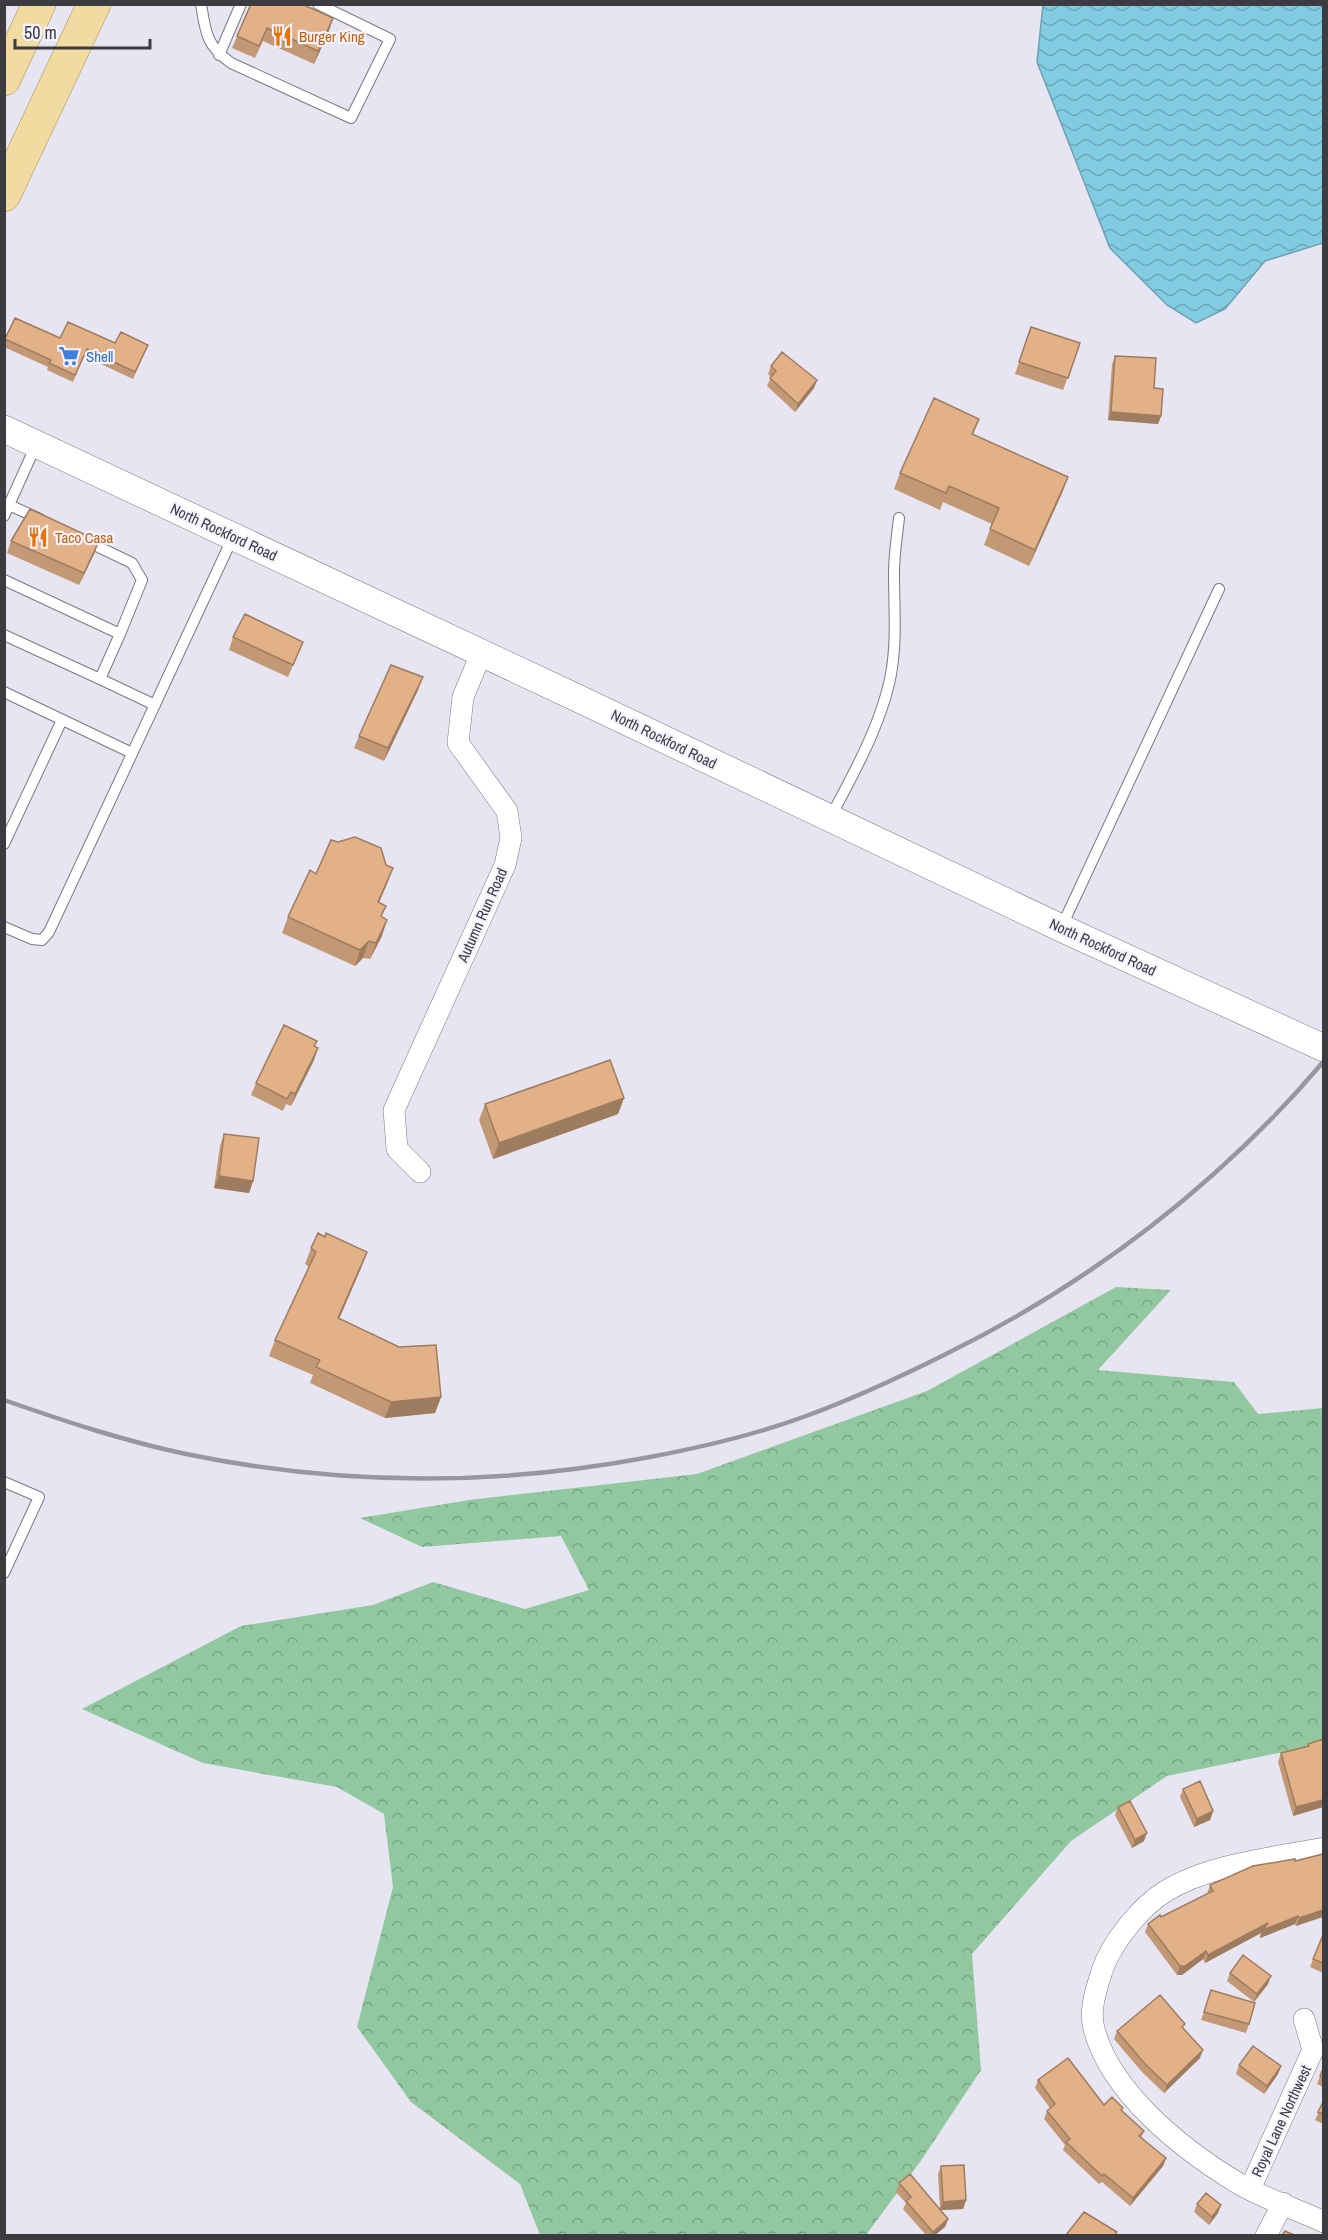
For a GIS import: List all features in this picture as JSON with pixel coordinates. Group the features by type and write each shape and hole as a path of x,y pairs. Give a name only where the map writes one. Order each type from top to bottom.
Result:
{"main road":[{"path":"4,79 39,4"},
{"path":"4,195 94,4"}],"street":[{"name":"North Rockford Road","path":"4,429 1060,928 1323,1048"},
{"name":"Autumn Run Road","path":"420,1172 397,1149 394,1110 505,865 511,838 507,811 458,742 463,698 481,654"},
{"path":"1323,1848 1227,1867 1165,1891 1121,1935 1105,1962 1095,1992 1092,2010 1094,2028 1107,2059 1123,2084 1160,2128 1238,2184 1323,2222"},
{"name":"Royal Lane Northwest","path":"1250,2189 1313,2050 1304,2019"},
{"path":"1266,2235 1283,2203"}],"lane":[{"path":"201,4 206,30 212,46 219,54 231,63 351,118 390,39 318,4"},
{"path":"219,54 241,4"},
{"path":"36,444 7,510 50,524"},
{"path":"830,818 870,739 891,675 895,633 894,570 899,518"},
{"path":"71,534 132,562 142,580 100,678"},
{"path":"4,927 32,939 42,940 49,932 233,537"},
{"path":"4,580 120,634"},
{"path":"1060,928 1219,589"},
{"path":"4,635 155,705"},
{"path":"4,692 132,753"},
{"path":"4,844 62,720"},
{"path":"4,1482 39,1497 4,1573"}],"green space":[{"path":"1116,1287 1171,1290 1098,1370 1234,1382 1258,1414 1323,1408 1323,1746 1167,1776 1071,1841 972,1954 981,2070 920,2162 866,2235 540,2235 520,2184 411,2102 357,2027 393,1887 384,1814 337,1787 203,1763 82,1709 241,1626 373,1605 433,1582 525,1609 589,1590 561,1536 422,1547 360,1518 469,1500 697,1474 927,1391"}],"water":[{"path":"1043,5 1323,5 1323,243 1265,261 1225,309 1196,323 1167,305 1110,248 1037,62"}],"building":[{"name":"Burger King","path":"251,4 302,4 333,18 318,51 267,28 259,46 237,36"},
{"path":"15,318 60,338 68,322 115,343 121,332 148,345 135,372 87,349 75,375 49,363 51,360 5,339"},
{"path":"1031,327 1080,343 1068,378 1019,362"},
{"path":"782,352 817,380 798,404 770,378 776,371 771,366"},
{"path":"1115,356 1156,358 1154,388 1163,389 1161,416 1111,412"},
{"path":"934,398 979,419 972,434 1068,477 1035,550 990,529 999,508 949,486 946,493 900,473"},
{"name":"Taco Casa","path":"30,509 99,541 84,573 11,541"},
{"path":"245,614 303,642 293,665 233,637"},
{"path":"391,665 423,677 388,748 359,736"},
{"path":"355,837 381,848 386,865 393,868 378,902 386,906 381,916 387,920 376,943 369,941 360,950 288,917 310,870 316,874 331,840 338,842"},
{"path":"284,1025 317,1041 314,1046 318,1048 295,1094 291,1092 287,1099 256,1083"},
{"path":"610,1060 624,1098 499,1143 485,1104"},
{"path":"224,1134 259,1138 253,1181 219,1176"},
{"path":"318,1233 325,1237 326,1233 367,1252 338,1318 399,1347 436,1345 441,1397 391,1402 316,1367 320,1360 275,1340 316,1252 311,1248"},
{"path":"1323,1739 1323,1800 1296,1807 1281,1753 1309,1746 1308,1744"},
{"path":"1200,1781 1213,1811 1197,1819 1183,1789"},
{"path":"1130,1801 1147,1833 1135,1840 1118,1807"},
{"path":"1323,1854 1323,1910 1299,1918 1298,1916 1263,1930 1268,1923 1208,1955 1206,1951 1185,1966 1180,1966 1148,1924 1160,1915 1161,1917 1213,1891 1210,1885 1253,1866 1295,1859 1295,1861"},
{"path":"1323,1935 1323,1963 1313,1959"},
{"path":"1243,1955 1271,1976 1257,1994 1230,1973"},
{"path":"1211,1990 1255,2003 1249,2024 1204,2012"},
{"path":"1160,1995 1185,2024 1182,2027 1203,2050 1167,2085 1145,2064 1117,2031"},
{"path":"1253,2046 1281,2066 1267,2086 1239,2065"},
{"path":"1068,2058 1104,2105 1112,2097 1123,2108 1121,2110 1144,2131 1139,2136 1166,2158 1133,2198 1104,2174 1102,2176 1066,2142 1070,2139 1047,2111 1055,2104 1038,2080"},
{"path":"1323,2102 1323,2114 1318,2112"},
{"path":"964,2165 966,2200 943,2202 941,2166"},
{"path":"910,2174 948,2219 933,2232 906,2201 911,2197 899,2183"},
{"path":"1206,2193 1221,2205 1212,2217 1197,2204"},
{"path":"1084,2212 1117,2232 1115,2235 1066,2235"},
{"path":"1285,2231 1294,2235 1282,2235"}],"railway":[{"path":"4,1400 94,1430 186,1454 244,1465 360,1477 477,1477 535,1473 592,1467 729,1440 806,1416 876,1387 946,1354 1051,1296 1101,1263 1197,1189 1284,1106 1324,1061"}],"place":[{"name":"Burger King","path":"282,36"},
{"name":"Shell","path":"69,356"},
{"name":"Taco Casa","path":"38,537"}]}
